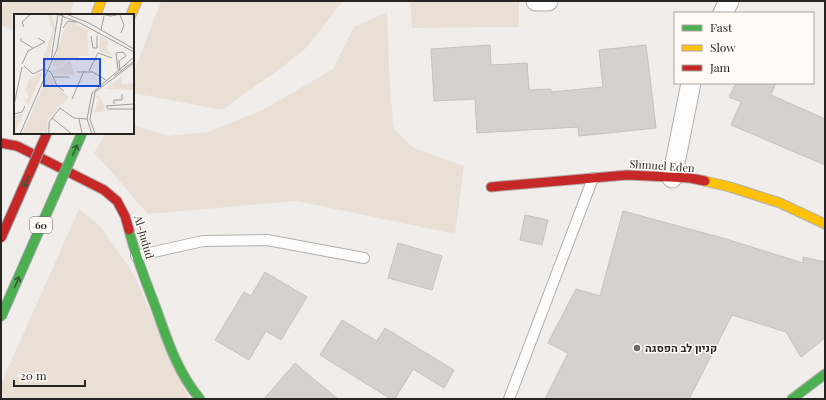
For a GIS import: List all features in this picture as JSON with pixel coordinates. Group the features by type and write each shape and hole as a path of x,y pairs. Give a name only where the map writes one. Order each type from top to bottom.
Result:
{"main road":[{"path":"96,14 101,1"},
{"path":"131,14 137,1"},
{"path":"1,238 47,134"},
{"name":"60","path":"1,317 82,134"},
{"name":"Al-Judud","path":"1,143 16,146 104,190 117,201 125,216 136,256 175,360 190,387 200,399"},
{"name":"Shmuel Eden","path":"491,187 627,175 690,178 730,187 780,203 825,224"},
{"path":"796,397 825,374"}],"street":[{"path":"536,2 548,1"},
{"path":"672,178 691,84"}],"lane":[{"path":"509,399 593,178"},
{"path":"136,256 203,242 267,240 364,258"}],"shaded area":[{"path":"1,1 74,1 70,14 14,14 14,31 1,25"},
{"path":"161,1 343,1 306,48 281,68 222,110 134,93 134,71"},
{"path":"410,1 519,1 519,27 412,28"},
{"path":"387,12 390,89 394,130 414,148 464,166 455,234 297,201 148,214 94,153 105,134 134,134 134,125 169,136 207,132 263,110 333,69 354,27"},
{"path":"79,209 101,227 133,273 189,399 1,399 1,384"}],"building":[{"path":"490,45 491,65 527,63 529,90 551,89 551,92 603,87 599,50 646,45 656,128 579,136 578,127 477,133 475,99 434,101 431,49"},
{"path":"736,84 776,84 771,95 825,119 825,165 731,125 741,102 729,97"},
{"path":"623,211 726,239 803,263 803,257 825,262 825,338 801,357 786,332 732,315 689,399 545,399 568,353 548,343 576,289 600,296"},
{"path":"525,215 548,220 542,245 520,240"},
{"path":"398,243 442,256 432,290 388,278"},
{"path":"265,272 307,297 281,340 266,331 249,360 215,340 244,292 251,296"},
{"path":"342,320 377,341 385,328 454,370 444,388 413,369 395,399 391,399 320,355"},
{"path":"295,363 316,381 338,399 264,399"}],"traffic: fast":[{"path":"1,317 82,134"},
{"path":"129,230 138,261 170,346 186,379 200,399"},
{"path":"792,399 825,374"}],"traffic: slow":[{"path":"96,14 101,1"},
{"path":"131,14 137,1"},
{"path":"705,181 730,187 780,203 825,224"}],"traffic: jam":[{"path":"1,238 47,134"},
{"path":"1,143 17,146 104,190 117,201 125,216 129,230"},
{"path":"491,187 627,175 690,178 705,181"}],"place":[{"name":"קניון לב הפסגה","path":"637,348"}]}
